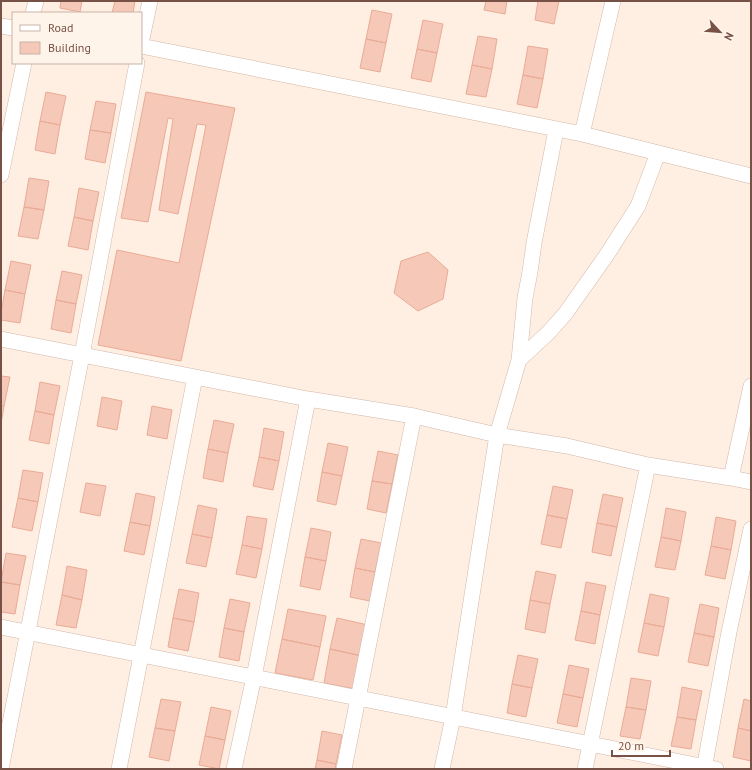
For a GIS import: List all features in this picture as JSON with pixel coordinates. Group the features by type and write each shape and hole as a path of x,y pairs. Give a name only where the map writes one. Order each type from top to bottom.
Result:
{"street":[{"path":"33,12 36,1"},
{"path":"142,40 150,1"},
{"path":"582,134 612,1"},
{"path":"1,26 12,28"},
{"path":"142,45 556,130 582,134 751,176"},
{"path":"1,175 24,64"},
{"path":"1,769 137,64"},
{"path":"442,769 453,716 497,434 519,360 525,298 556,130"},
{"path":"519,360 548,333 565,314 606,256 638,206 658,153"},
{"path":"1,339 308,399 414,416 497,434 567,446 648,465 751,482"},
{"path":"119,769 195,377"},
{"path":"731,478 751,386"},
{"path":"234,769 254,677 308,399"},
{"path":"344,769 414,416"},
{"path":"585,769 648,465"},
{"path":"1,627 708,768 730,632 751,529"}],"building":[{"path":"61,1 82,1 80,12 60,8"},
{"path":"115,1 135,1 133,12 112,12"},
{"path":"486,1 507,1 505,14 484,10"},
{"path":"538,1 559,1 554,24 535,20"},
{"path":"372,10 392,14 386,43 366,39"},
{"path":"423,20 443,24 437,53 417,49"},
{"path":"478,36 497,39 492,69 472,65"},
{"path":"366,39 386,43 380,72 360,68"},
{"path":"528,46 548,49 543,79 523,75"},
{"path":"417,49 437,53 431,82 411,78"},
{"path":"472,65 492,69 486,97 466,94"},
{"path":"523,75 543,79 537,108 517,104"},
{"path":"46,92 66,96 60,125 40,121"},
{"path":"146,92 235,108 181,361 98,345 117,250 179,263 206,125 197,124 178,214 159,210 173,119 168,118 148,222 121,218"},
{"path":"96,101 116,104 111,133 90,130"},
{"path":"40,121 60,125 55,154 35,150"},
{"path":"90,130 111,133 105,163 85,159"},
{"path":"29,178 49,181 44,210 24,207"},
{"path":"79,188 99,192 93,221 74,217"},
{"path":"24,207 44,210 38,239 18,236"},
{"path":"74,217 93,221 88,250 68,246"},
{"path":"428,252 448,270 443,299 418,311 394,293 401,261"},
{"path":"11,261 31,265 25,294 5,290"},
{"path":"62,271 82,275 76,304 56,300"},
{"path":"5,290 25,294 20,323 1,320"},
{"path":"56,300 76,304 71,333 51,329"},
{"path":"1,376 10,377 4,406 1,406"},
{"path":"40,382 60,386 54,415 35,411"},
{"path":"102,397 122,401 117,430 97,426"},
{"path":"1,406 4,406 1,424"},
{"path":"152,406 172,410 167,439 147,435"},
{"path":"35,411 54,415 49,444 29,440"},
{"path":"214,420 234,424 228,453 208,449"},
{"path":"264,428 284,432 279,461 259,457"},
{"path":"328,443 348,447 342,476 322,472"},
{"path":"208,449 228,453 223,482 203,478"},
{"path":"378,451 398,455 392,484 372,481"},
{"path":"259,457 279,461 273,490 253,486"},
{"path":"23,470 43,473 38,502 18,498"},
{"path":"322,472 342,476 336,505 317,501"},
{"path":"372,481 392,484 386,513 367,509"},
{"path":"86,483 106,486 100,516 80,512"},
{"path":"553,486 573,490 567,519 547,515"},
{"path":"136,493 155,497 150,526 130,522"},
{"path":"603,494 623,498 617,527 597,523"},
{"path":"18,498 38,502 32,531 12,527"},
{"path":"198,505 217,509 212,538 192,534"},
{"path":"666,508 686,512 681,541 661,537"},
{"path":"547,515 567,519 561,548 541,544"},
{"path":"247,516 267,519 262,549 242,545"},
{"path":"716,517 736,521 731,550 711,546"},
{"path":"130,522 150,526 144,555 124,551"},
{"path":"597,523 617,527 611,556 592,552"},
{"path":"311,528 331,532 326,561 305,557"},
{"path":"192,534 212,538 206,567 186,563"},
{"path":"661,537 681,541 675,570 655,567"},
{"path":"361,539 381,543 375,572 355,568"},
{"path":"242,545 262,549 256,578 236,574"},
{"path":"711,546 731,550 725,579 705,575"},
{"path":"6,553 26,556 20,585 1,582"},
{"path":"305,557 326,561 320,590 300,586"},
{"path":"67,566 87,570 82,600 62,595"},
{"path":"355,568 375,572 370,601 350,597"},
{"path":"536,571 556,575 550,604 530,600"},
{"path":"1,582 20,585 15,614 1,612"},
{"path":"586,582 606,586 600,615 581,611"},
{"path":"179,589 199,593 194,622 173,618"},
{"path":"650,594 669,598 664,627 644,623"},
{"path":"62,595 82,600 76,628 56,625"},
{"path":"230,599 250,603 244,632 224,628"},
{"path":"530,600 550,604 545,633 525,629"},
{"path":"700,604 719,608 714,637 694,633"},
{"path":"288,609 326,616 320,647 282,639"},
{"path":"581,611 600,615 595,644 575,640"},
{"path":"173,618 194,622 188,651 168,647"},
{"path":"337,618 368,625 362,656 330,649"},
{"path":"644,623 664,627 658,656 638,652"},
{"path":"224,628 244,632 239,661 219,657"},
{"path":"694,633 714,637 708,666 688,662"},
{"path":"282,639 320,647 313,680 275,673"},
{"path":"330,649 362,656 355,689 324,683"},
{"path":"518,655 538,659 532,688 512,684"},
{"path":"569,665 589,669 583,698 563,694"},
{"path":"631,678 651,681 646,710 626,707"},
{"path":"512,684 532,688 526,717 507,713"},
{"path":"682,687 702,691 696,720 677,717"},
{"path":"563,694 583,698 577,727 557,723"},
{"path":"161,699 181,702 175,731 155,728"},
{"path":"744,699 751,701 751,731 738,728"},
{"path":"211,707 231,711 225,740 205,736"},
{"path":"626,707 646,710 640,739 620,736"},
{"path":"677,717 696,720 691,749 671,746"},
{"path":"155,728 175,731 169,761 149,757"},
{"path":"738,728 751,731 751,761 733,757"},
{"path":"322,731 342,735 336,764 317,760"},
{"path":"205,736 225,740 219,769 199,765"},
{"path":"317,760 336,764 335,769 315,769"}]}
